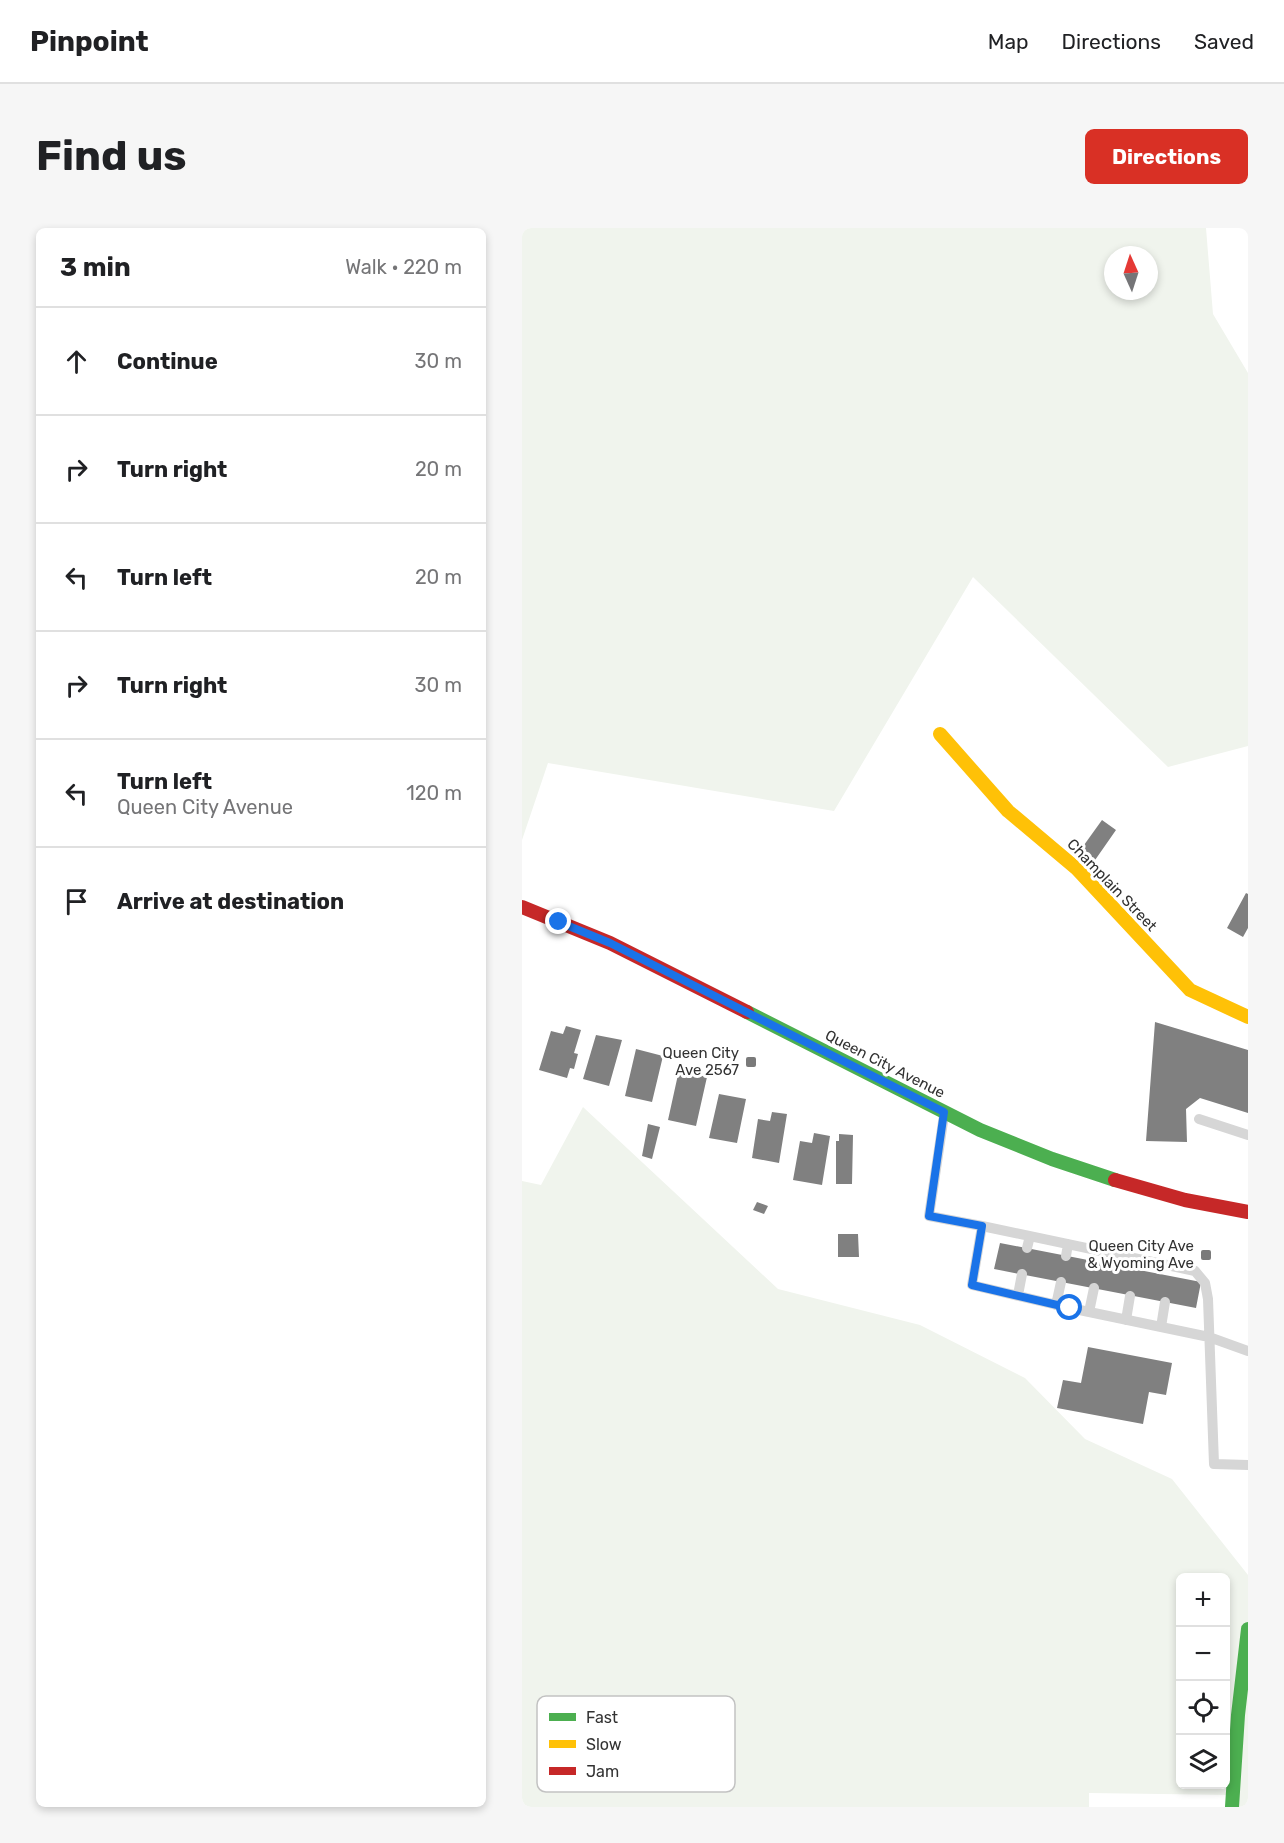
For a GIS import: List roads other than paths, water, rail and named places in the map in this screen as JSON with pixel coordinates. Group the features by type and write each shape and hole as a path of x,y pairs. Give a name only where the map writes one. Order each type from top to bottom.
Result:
{"main road":[{"name":"Champlain Street","path":"940,734 1008,811 1077,869 1190,990 1248,1017"},
{"name":"Queen City Avenue","path":"522,907 610,943 944,1112 1036,1154 1095,1175 1177,1198 1248,1212"},
{"path":"1232,1807 1238,1715 1248,1629"}],"lane":[{"path":"944,1112 929,1216 1068,1244 1100,1257 1171,1271 1194,1271 1205,1283 1208,1299 1214,1464 1248,1465"},
{"path":"1199,1119 1248,1135"},
{"path":"982,1226 972,1285 1209,1337 1248,1351"},
{"path":"1027,1248 1030,1236"},
{"path":"1066,1256 1068,1244"},
{"path":"1018,1295 1022,1275"},
{"path":"1056,1305 1061,1282"},
{"path":"1089,1312 1094,1288"},
{"path":"1125,1320 1130,1296"},
{"path":"1161,1327 1166,1302"}],"place":[{"name":"Queen City Ave 2567","path":"751,1062"},
{"name":"Queen City Ave & Wyoming Ave","path":"1206,1255"}]}
